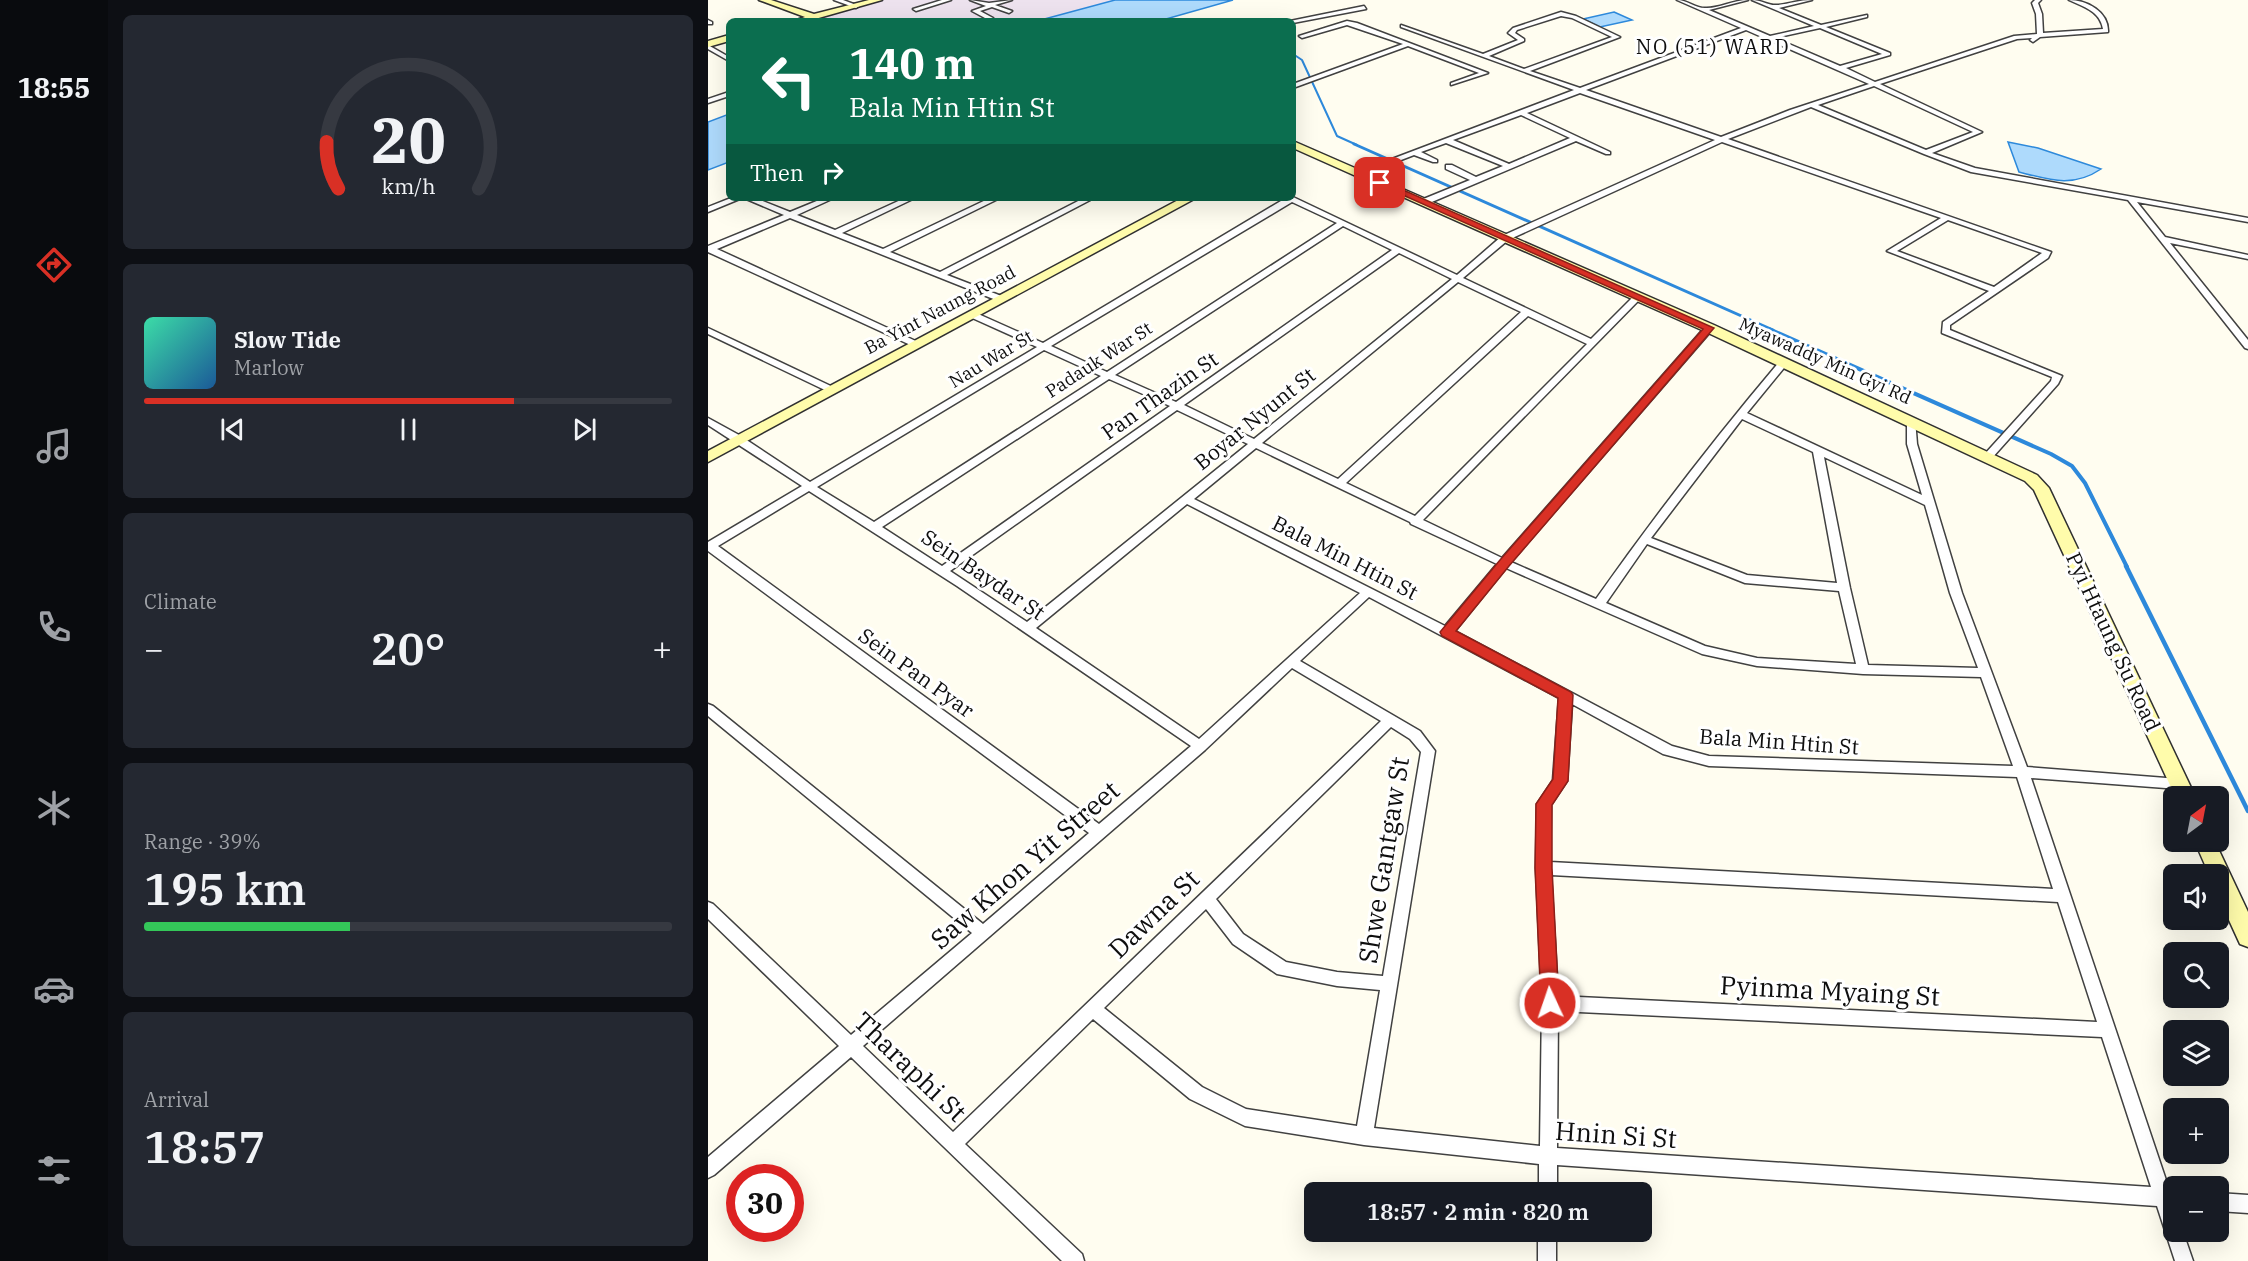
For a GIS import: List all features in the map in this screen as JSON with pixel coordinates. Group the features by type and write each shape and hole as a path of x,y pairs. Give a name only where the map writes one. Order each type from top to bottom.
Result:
{"main road":[{"path":"763,0 815,18"},
{"path":"821,18 878,0"},
{"path":"708,46 726,39"},
{"name":"Myawaddy Min Gyi Rd","path":"1296,145 1709,328 1912,421 2031,478 2041,488"},
{"name":"Ba Yint Naung Road","path":"708,457 973,315 1178,201"},
{"name":"Pyi Htaung Su Road","path":"2041,488 2180,786"},
{"path":"2210,852 2248,937"}],"street":[{"path":"837,0 856,6"},
{"path":"916,9 948,0"},
{"path":"973,0 1008,11"},
{"path":"990,18 975,11 1009,0"},
{"path":"1296,20 1364,8 1356,0"},
{"path":"1680,0 1840,68 1979,132 1926,153"},
{"path":"1704,10 1745,0"},
{"path":"1755,0 1888,54 1840,68"},
{"path":"1774,8 1809,0"},
{"path":"2015,46 2033,40 2040,34 2039,14 2035,3 2037,0"},
{"name":"Boyar Nyunt St","path":"1028,628 1253,443 1458,279 1505,238 1720,140 1813,105 2016,37 2106,31 2103,18 2094,10 2072,0"},
{"path":"1483,56 1522,40 1511,33 1515,29 1559,14 1574,17 1617,37 1524,71"},
{"path":"1770,38 1865,16"},
{"path":"1302,36 1351,23 1485,73 1453,84"},
{"path":"1403,26 1720,140 2047,252 2045,256 1946,324 1945,331 2056,376 2055,382 1988,456"},
{"path":"1359,173 1747,28"},
{"path":"1296,85 1408,44"},
{"path":"708,46 726,57"},
{"path":"1974,51 1988,52 2007,49"},
{"path":"708,101 726,95"},
{"path":"1813,105 1926,153 1974,170 2248,220"},
{"path":"1520,112 1608,153"},
{"path":"1424,202 1576,138"},
{"path":"1446,140 1509,166"},
{"path":"1414,152 1435,161"},
{"path":"1449,167 1476,180"},
{"path":"2130,198 2248,346"},
{"path":"1296,200 1592,343"},
{"path":"708,210 730,201"},
{"path":"756,201 1001,299"},
{"path":"709,249 823,201"},
{"path":"835,233 904,201"},
{"path":"883,252 990,201"},
{"path":"940,275 1084,201"},
{"name":"Nau War St","path":"709,547 1286,201"},
{"path":"1947,218 1891,251 1995,290"},
{"name":"Padauk War St","path":"874,527 1343,223"},
{"path":"2164,239 2248,257"},
{"path":"709,249 917,345"},
{"name":"Pan Thazin St","path":"942,571 1398,250"},
{"path":"1415,522 1638,297"},
{"path":"1339,484 1527,312"},
{"path":"973,315 1178,406 1504,563 1702,650 1757,662 1863,669 1984,673"},
{"path":"1447,632 1504,563 1709,328"},
{"path":"708,330 832,390"},
{"path":"1598,604 1644,539 1740,414 1783,363"},
{"path":"1740,414 1929,503"},
{"name":"Sein Baydar St","path":"708,421 741,439 809,486 942,571 1200,746"},
{"path":"1912,421 1912,444 1956,592 2022,772 2107,1030 2163,1183"},
{"path":"1818,450 1844,588 1863,669"},
{"name":"Bala Min Htin St","path":"1186,499 1447,632 1668,750 1709,761 2022,772 2163,788"},
{"path":"1644,539 1745,579 1844,588"},
{"name":"Sein Pan Pyar","path":"709,547 1099,832"},
{"name":"Saw Khon Yit Street","path":"708,1169 1200,746 1368,592"},
{"name":"Shwe Gantgaw St","path":"1293,663 1415,735 1428,751 1364,1136"},
{"path":"1548,1182 1550,1003 1544,868 1544,804 1560,781 1566,695"},
{"path":"708,709 983,933"},
{"name":"Dawna St","path":"953,1144 1390,720"},
{"path":"1544,868 2063,896"},
{"path":"1206,898 1238,939 1283,969 1337,979 1389,984"},
{"name":"Tharaphi St","path":"708,909 1075,1261"},
{"name":"Pyinma Myaing St","path":"1550,1003 2107,1030"},
{"name":"Hnin Si St","path":"1092,1008 1196,1093 1245,1117 1364,1136 1549,1156 2163,1197"},
{"path":"2229,1203 2248,1204"},
{"path":"1547,1242 1547,1261"},
{"path":"2178,1242 2184,1261"}],"shaded area":[{"path":"880,0 1115,0 1048,18 812,18"}],"water":[{"path":"1115,0 1233,0 1170,18 1048,18"},
{"path":"1614,12 1632,20 1600,27 1583,19"},
{"path":"726,115 726,163 708,170 708,122"},
{"path":"2008,142 2038,148 2101,169 2081,179 2061,181 2019,172"}],"waterway":[{"path":"1296,56 1302,60 1337,136 1357,145"},
{"path":"1354,144 1773,330"},
{"path":"1769,329 2051,454 2072,466 2085,483 2127,567"},
{"path":"2126,566 2248,811"}],"district":[{"name":"NO (51) WARD","path":"1713,47"}],"route":[{"path":"1380,183 1709,328 1504,563 1447,632 1566,695 1560,781 1544,804 1544,868 1550,1003"}]}
